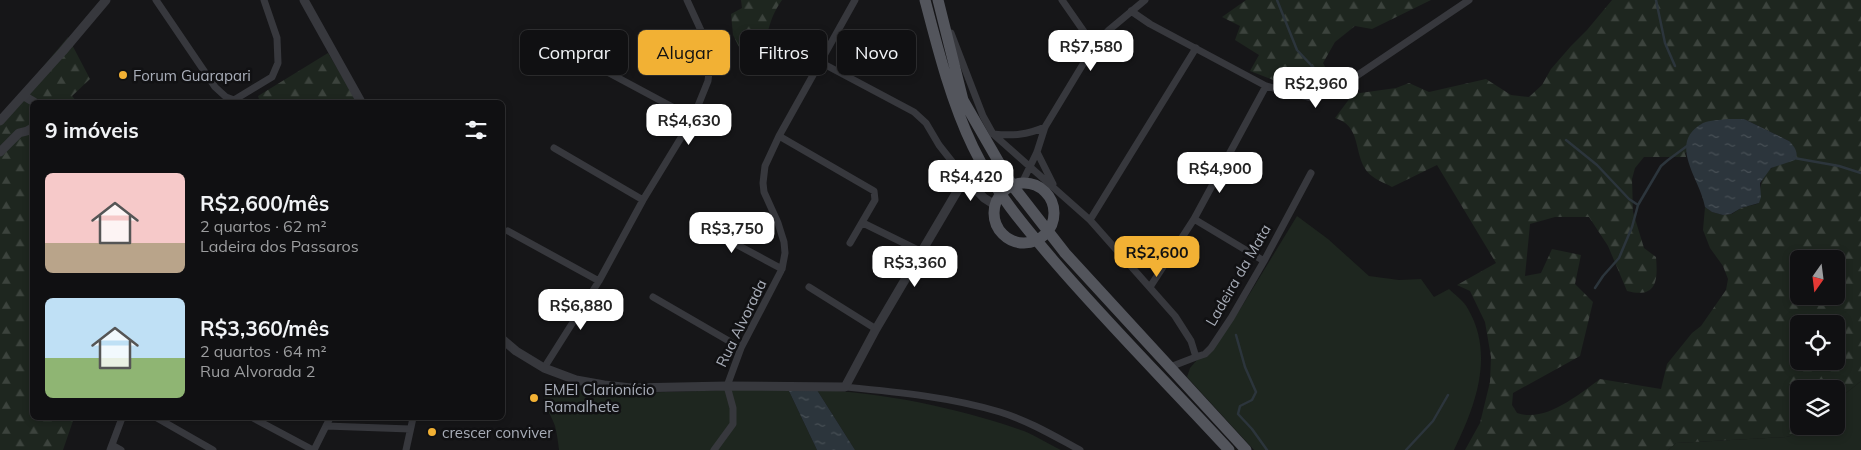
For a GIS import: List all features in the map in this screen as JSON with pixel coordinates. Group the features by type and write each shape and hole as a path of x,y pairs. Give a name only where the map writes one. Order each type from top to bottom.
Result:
{"main road":[{"path":"925,0 954,102 973,149 1000,194 1088,299 1229,450"},
{"path":"938,0 963,100 1048,232 1065,253 1246,450"},
{"path":"1017,184 1038,186 1052,192 1053,221 1048,232 1037,240 1022,243 1012,241 1004,235 995,221 995,205 1000,194 1017,184"}],"street":[{"path":"0,121 24,96 106,0"},
{"path":"156,0 214,87 232,100 236,100 272,77 275,72 279,52 277,38 264,0"},
{"path":"304,0 360,100"},
{"path":"544,368 599,282 643,200 693,118 708,81 710,62 704,37 687,0"},
{"name":"Rua Alvorada","path":"827,50 855,0"},
{"path":"938,0 983,116 993,134 1029,165 1052,192 1090,220 1175,316 1188,336 1196,357"},
{"path":"1062,0 1094,46"},
{"path":"1017,184 1037,152 1045,127 1094,46 1109,30 1145,0"},
{"path":"1131,11 1150,24 1266,86 1312,98 1346,82 1469,0"},
{"path":"1090,220 1196,48"},
{"path":"827,66 914,112 926,123 939,145 965,178 984,198 995,205"},
{"path":"613,75 693,118"},
{"name":"Rua Alvorada","path":"727,386 741,348 782,269 785,253 782,233 764,192 765,166 779,136 813,75"},
{"path":"1150,287 1194,219 1266,86"},
{"path":"24,96 31,100"},
{"path":"993,134 1022,135 1045,127"},
{"path":"0,152 19,132 30,129"},
{"path":"779,136 874,191 876,200 850,242"},
{"path":"554,148 643,200"},
{"path":"1037,152 1052,192"},
{"name":"Ladeira da Mata","path":"1170,367 1205,354 1211,348 1264,261 1311,173"},
{"path":"845,386 876,329 965,178"},
{"path":"1194,219 1264,261"},
{"path":"693,221 782,269"},
{"path":"863,223 922,252"},
{"path":"508,231 599,282"},
{"path":"808,287 876,329"},
{"path":"653,298 741,348"},
{"path":"505,341 544,368 576,380 631,388 845,386 919,395 1000,412 1037,427 1080,450"},
{"path":"714,450 733,424 733,408 727,386"},
{"path":"121,420 111,448 121,450"},
{"path":"160,420 213,450"},
{"path":"257,420 314,450 329,420"},
{"path":"406,450 413,420"},
{"path":"326,426 410,430"}],"green space":[{"path":"741,0 782,0 768,30 740,30 740,49 733,35 731,14 742,8"},
{"path":"1246,0 1431,0 1372,29 1355,26 1335,42 1323,63 1332,80 1309,90 1294,88 1250,71 1259,55 1235,40 1240,26 1222,17"},
{"path":"1612,0 1861,0 1861,381 1845,394 1845,380 1790,380 1790,436 1676,443 1668,450 1465,450 1480,423 1490,382 1491,357 1485,322 1470,291 1457,285 1496,263 1437,165 1392,187 1376,179 1366,171 1353,132 1349,126 1335,118 1353,94 1396,88 1409,83 1429,92 1486,79 1511,95 1529,97 1542,85 1551,69","holes":["1744,119 1789,141 1784,163 1771,169 1764,178 1760,189 1759,203 1741,208 1732,214 1723,215 1712,212 1705,207 1703,230 1710,248 1723,266 1728,279 1726,290 1701,326 1692,333 1667,364 1661,389 1600,379 1561,406 1550,411 1528,415 1517,413 1512,405 1513,393 1580,356 1593,302 1575,284 1581,255 1552,249 1541,273 1525,276 1530,224 1555,217 1589,217 1608,246 1627,291 1644,292 1654,286 1657,273 1656,257 1644,248 1633,212 1632,179 1635,168 1644,157 1686,157 1685,153"]},
{"path":"68,37 90,79 72,96 75,100 30,100 30,420 73,420 63,450 0,450 0,118"},
{"path":"328,53 356,100 259,100 258,96"},
{"path":"1297,216 1328,239 1369,276 1399,280 1421,279 1434,297 1449,289 1466,306 1476,327 1480,344 1481,362 1475,399 1454,450 1254,450 1187,377 1190,368 1239,311"},
{"path":"1861,381 1861,450 1668,450 1676,443 1786,437 1791,435 1845,435 1845,394"},
{"path":"549,382 592,391 622,392 788,389 817,450 559,450 555,426 544,399"},
{"path":"817,390 868,394 949,409 1024,431 1061,450 855,450"}],"water":[{"path":"1727,119 1744,119 1789,141 1795,148 1797,155 1795,160 1771,168 1760,183 1761,197 1759,203 1741,208 1731,214 1723,215 1712,212 1705,207 1686,151 1687,141 1692,131 1703,123"},
{"path":"788,389 817,390 855,450 817,450"}],"waterway":[{"path":"1277,0 1297,50 1326,81"},
{"path":"1656,0 1665,43 1675,66"},
{"path":"1566,140 1597,165 1629,199 1638,205"},
{"path":"1595,288 1619,258 1632,227 1638,205 1661,166 1687,146"},
{"path":"1794,158 1839,166 1861,173"},
{"path":"1236,335 1245,367 1256,392 1252,400 1240,406 1238,414 1267,450"},
{"path":"1406,450 1433,421 1448,395"}],"place":[{"name":"Forum Guarapari","path":"123,75"},
{"name":"EMEI Clarionício Ramalhete","path":"534,398"},
{"name":"crescer conviver","path":"432,432"}]}
